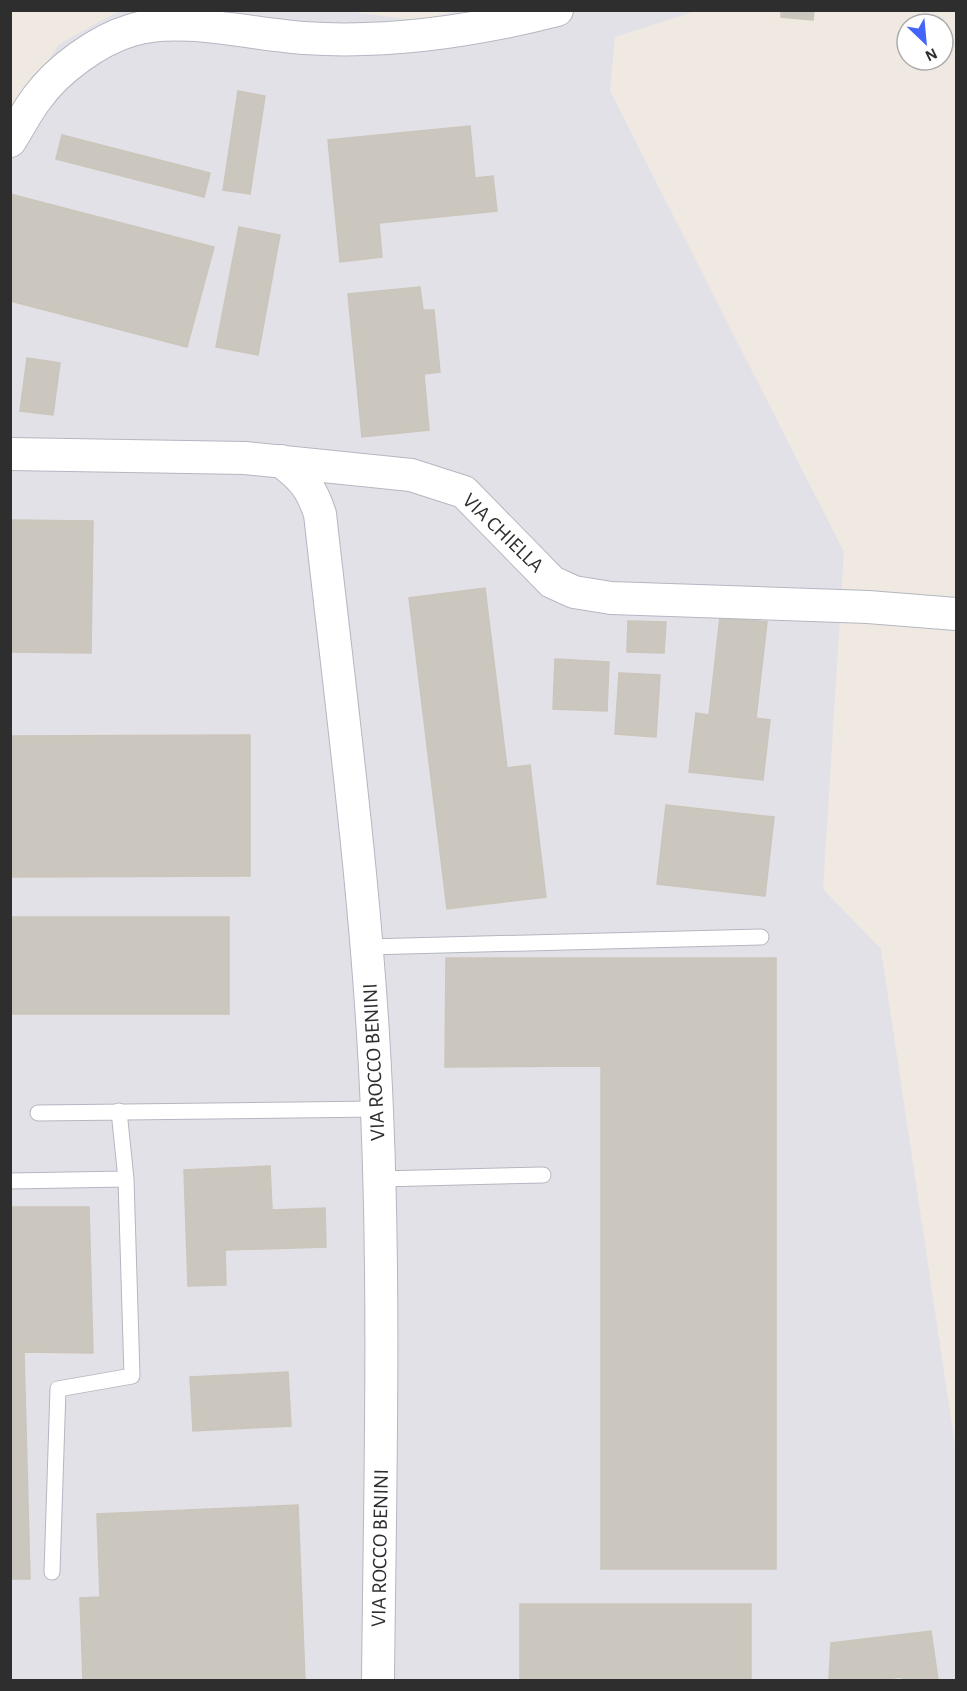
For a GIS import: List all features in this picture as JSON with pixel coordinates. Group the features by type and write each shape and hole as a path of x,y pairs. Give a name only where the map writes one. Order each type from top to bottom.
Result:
{"street":[{"path":"10,141 37,97 69,66 98,46 133,29 172,24 305,38 368,39 434,35 502,24 557,10"},
{"name":"VIA CHIELLA","path":"10,454 281,461 411,475 464,492 552,582 574,592 611,598 868,607 957,614"},
{"name":"VIA ROCCO BENINI","path":"281,461 312,491 320,514 367,947 380,1179 381,1390 378,1680"}],"lane":[{"path":"367,947 761,937"},
{"path":"38,1113 377,1109"},
{"path":"52,1572 58,1389 132,1376 126,1179 118,1111"},
{"path":"380,1179 543,1175"},
{"path":"10,1181 126,1179"}],"shaded area":[{"path":"337,10 422,21 459,10 696,11 615,37 610,91 844,552 823,889 881,949 956,1452 956,1680 11,1680 10,121 59,44 119,11"}],"building":[{"path":"781,10 814,10 813,20 781,17"},
{"path":"238,91 265,96 250,194 223,190"},
{"path":"470,126 475,178 493,176 497,211 379,223 382,257 340,262 328,140"},
{"path":"62,135 210,173 204,197 56,159"},
{"path":"10,194 214,247 187,347 10,301"},
{"path":"239,227 280,235 258,355 216,347"},
{"path":"420,287 423,310 434,310 440,372 424,374 429,430 362,437 348,294"},
{"path":"27,358 60,363 53,415 20,411"},
{"path":"10,520 93,521 91,653 10,652"},
{"path":"485,588 507,768 530,765 546,897 447,909 409,598"},
{"path":"720,617 767,622 756,718 770,720 763,780 689,772 696,713 709,715"},
{"path":"628,621 666,622 664,653 627,652"},
{"path":"555,659 609,662 607,711 553,709"},
{"path":"619,673 660,675 656,737 615,734"},
{"path":"250,735 250,876 10,877 10,736"},
{"path":"666,805 774,817 765,896 657,884"},
{"path":"10,917 229,917 229,1014 10,1014"},
{"path":"446,958 776,958 776,1569 601,1569 601,1066 445,1067"},
{"path":"270,1166 272,1210 325,1208 326,1247 225,1250 226,1285 188,1286 184,1170"},
{"path":"10,1207 89,1207 93,1353 24,1352 30,1579 10,1579"},
{"path":"288,1372 291,1426 193,1431 190,1377"},
{"path":"298,1505 305,1680 83,1680 80,1598 100,1597 97,1514"},
{"path":"520,1604 751,1604 751,1680 520,1680"},
{"path":"931,1631 938,1680 902,1680 902,1677 876,1680 829,1680 831,1643"}]}
